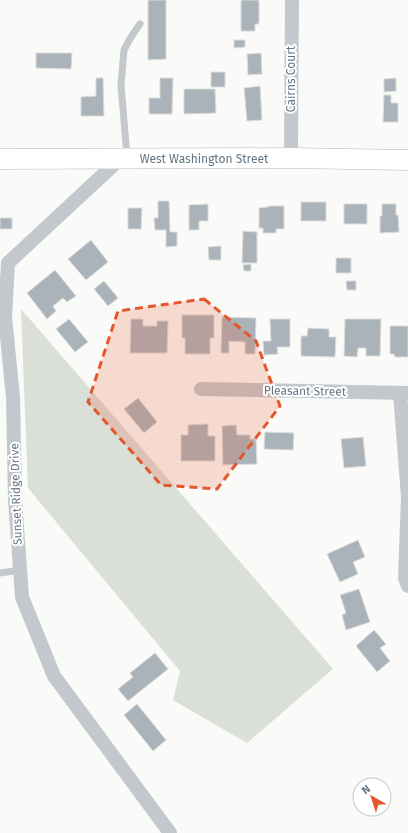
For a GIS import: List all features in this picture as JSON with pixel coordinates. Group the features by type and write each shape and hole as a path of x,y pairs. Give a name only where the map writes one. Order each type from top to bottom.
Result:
{"main road":[{"name":"West Washington Street","path":"0,159 291,158 408,160"}],"street":[{"name":"Cairns Court","path":"291,158 292,0"},
{"name":"Sunset Ridge Drive","path":"123,159 8,263 3,281 4,349 13,397 15,499 22,597 54,676 170,833"},
{"name":"Pleasant Street","path":"201,389 404,393"},
{"path":"404,393 408,497 405,578 408,586"}],"lane":[{"path":"123,159 121,85 124,50 130,37 140,24"},
{"path":"0,573 20,570"}],"highlighted area":[{"path":"204,299 256,341 280,406 217,489 161,485 88,402 118,311"}],"shaded area":[{"path":"21,309 333,669 247,743 173,700 180,671 28,488"}],"building":[{"path":"148,0 166,0 166,59 148,60"},
{"path":"241,0 259,0 259,24 255,24 255,31 241,31"},
{"path":"234,40 245,40 245,47 234,48"},
{"path":"36,53 72,53 71,69 36,68"},
{"path":"261,53 262,74 248,75 247,54"},
{"path":"211,72 225,72 225,87 211,87"},
{"path":"96,78 103,78 104,116 81,116 81,97 96,96"},
{"path":"160,78 173,78 172,114 149,114 149,98 160,98"},
{"path":"396,78 396,91 384,92 384,79"},
{"path":"260,86 262,120 247,121 244,88"},
{"path":"184,89 215,89 216,113 184,114"},
{"path":"384,95 391,95 391,103 398,103 398,122 383,122"},
{"path":"158,201 169,201 170,232 177,232 177,246 166,247 166,230 155,230 154,218 158,218"},
{"path":"301,202 326,202 326,221 301,221"},
{"path":"208,204 208,221 199,221 199,230 189,230 189,205"},
{"path":"344,204 367,204 367,224 344,224"},
{"path":"382,204 396,204 399,232 380,233"},
{"path":"268,206 284,206 284,229 276,229 276,233 263,233 263,228 259,228 259,208"},
{"path":"128,208 142,208 141,229 128,229"},
{"path":"0,218 12,218 12,229 0,229"},
{"path":"243,231 257,232 257,263 242,263"},
{"path":"91,240 108,262 86,280 68,259"},
{"path":"221,246 221,260 209,260 208,247"},
{"path":"336,258 351,258 351,273 336,273"},
{"path":"251,264 251,271 244,271 243,265"},
{"path":"55,270 76,296 67,302 63,298 53,306 56,311 47,319 27,293"},
{"path":"104,281 118,298 108,306 94,289"},
{"path":"346,281 356,281 356,290 347,290"},
{"path":"182,315 214,315 214,338 210,338 210,354 185,354 185,338 182,338"},
{"path":"222,317 256,318 255,354 245,354 245,342 229,341 229,353 221,353"},
{"path":"69,319 88,342 75,352 56,329"},
{"path":"131,319 143,319 143,326 157,326 157,321 168,321 167,353 130,353"},
{"path":"270,319 290,319 290,347 277,347 278,354 264,355 263,341 271,341"},
{"path":"345,319 381,319 380,356 366,356 366,348 358,348 357,357 344,356"},
{"path":"390,326 408,326 408,357 395,357 394,354 390,354"},
{"path":"308,328 329,329 329,337 336,337 335,357 301,356 301,336 307,336"},
{"path":"138,398 157,422 144,433 124,409"},
{"path":"208,424 208,436 215,436 215,461 181,461 181,435 188,435 188,425"},
{"path":"236,425 237,435 250,435 250,439 256,439 257,464 223,465 222,426"},
{"path":"265,432 294,433 293,450 264,449"},
{"path":"363,437 366,466 344,468 341,439"},
{"path":"358,540 365,557 353,562 358,574 340,582 327,554"},
{"path":"359,589 370,622 346,630 342,615 346,613 340,595"},
{"path":"374,630 386,644 380,648 390,661 377,672 356,646"},
{"path":"155,653 168,669 128,701 118,689 133,677 130,673"},
{"path":"137,704 166,740 153,751 124,715"}]}
